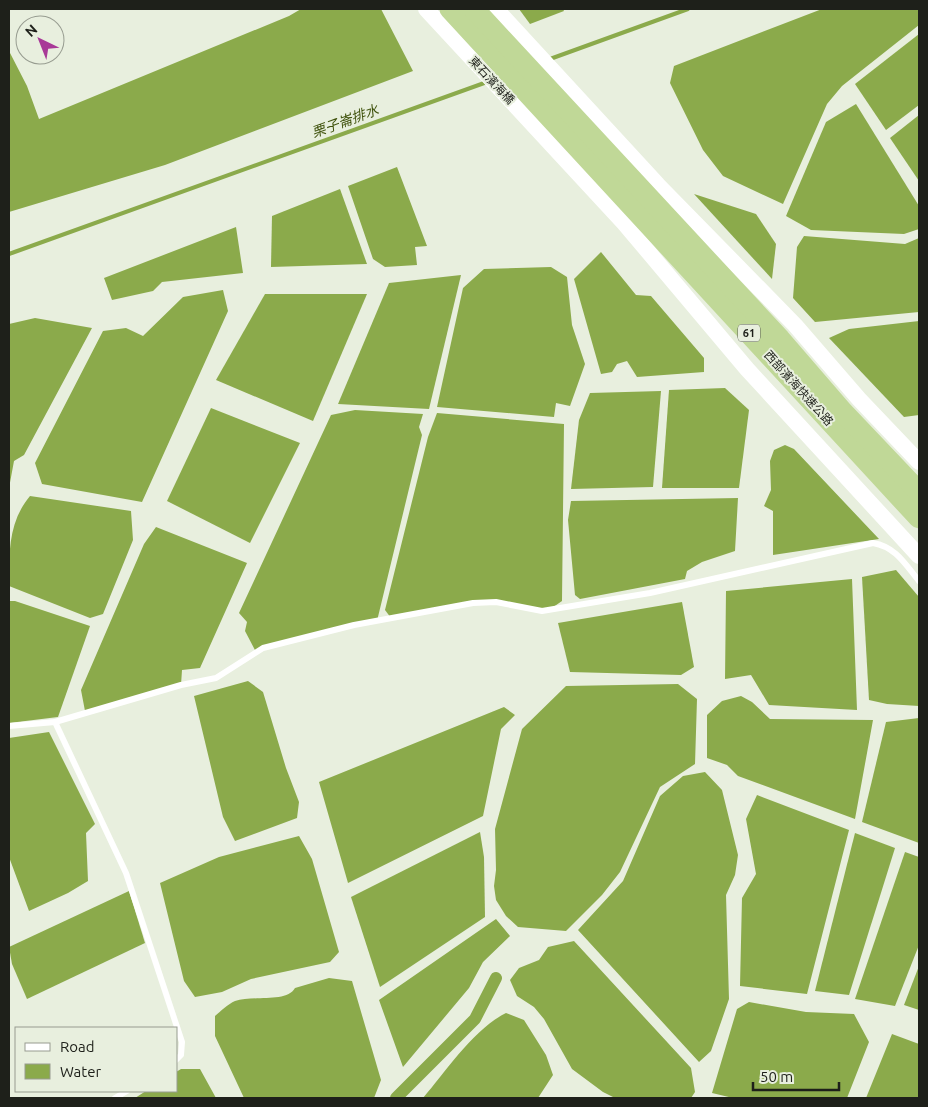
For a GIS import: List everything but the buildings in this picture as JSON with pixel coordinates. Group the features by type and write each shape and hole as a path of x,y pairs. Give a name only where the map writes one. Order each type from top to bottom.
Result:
{"highway":[{"name":"東石濱海橋","path":"450,9 568,150"},
{"name":"61","path":"474,9 608,142"},
{"name":"西部濱海快速公路","path":"608,142 842,412 919,492"},
{"name":"西部濱海快速公路","path":"568,150 919,518"}],"street":[{"name":"東石濱海橋","path":"426,9 568,150"},
{"path":"496,9 608,142 795,325 859,399 919,462"},
{"path":"568,150 624,223 747,369 919,556"}],"lane":[{"path":"9,726 55,722 181,685 216,678 263,648 354,625 473,602 496,602 542,611 650,593 873,543 886,545 893,550 919,581"},
{"path":"55,722 126,873 177,1027"},
{"path":"178,1030 182,1042 181,1055 178,1058"}],"water":[{"path":"301,9 381,9 413,71 165,165 9,212 9,51 27,86 39,119 289,16"},
{"path":"519,9 563,9 564,11 530,24"},
{"path":"822,9 919,9 919,25 842,86 827,104 783,204 723,176 703,150 670,83 674,66"},
{"path":"919,34 919,105 886,130 855,84"},
{"path":"856,104 919,206 919,229 904,234 811,230 786,216 826,122"},
{"path":"919,115 919,181 890,138"},
{"path":"397,167 427,246 415,247 417,265 385,267 373,259 348,186"},
{"path":"340,189 367,264 271,267 272,216"},
{"path":"694,194 756,214 776,244 772,279"},
{"path":"236,227 243,273 162,282 153,291 112,300 104,278"},
{"path":"804,236 905,244 919,238 919,312 815,322 793,298 797,247"},
{"path":"601,252 636,295 651,296 704,358 704,372 637,377 627,361 617,364 612,372 601,374 574,279"},
{"path":"551,267 567,277 572,325 585,364 570,406 556,403 554,417 437,407 463,288 484,269"},
{"path":"461,275 429,409 338,404 389,283"},
{"path":"223,290 228,311 142,502 42,484 35,463 103,331 126,328 143,336 183,297"},
{"path":"265,294 367,294 313,421 216,380"},
{"path":"35,318 92,328 24,455 14,461 9,488 9,324"},
{"path":"919,321 919,415 904,417 829,338 849,329"},
{"path":"725,388 749,410 739,488 662,488 669,390"},
{"path":"661,391 653,487 571,489 579,420 590,393"},
{"path":"211,408 300,443 250,543 167,501"},
{"path":"355,410 423,414 419,427 422,435 377,621 256,652 245,631 247,622 239,613 331,415"},
{"path":"437,413 564,424 562,601 549,610 485,602 391,618 385,610 428,437"},
{"path":"785,445 794,449 879,539 773,555 773,511 764,506 771,490 770,461 774,450"},
{"path":"30,496 131,511 133,540 103,614 90,618 9,586 11,539 17,517"},
{"path":"738,498 735,551 702,562 687,571 685,579 580,599 575,595 568,520 571,501"},
{"path":"156,527 247,563 200,668 182,670 181,685 85,711 81,690 144,544"},
{"path":"896,570 919,597 919,706 887,704 869,700 862,577"},
{"path":"852,579 857,710 769,705 751,675 725,679 726,591"},
{"path":"9,601 15,601 90,626 58,717 9,723"},
{"path":"682,602 694,667 681,675 570,672 558,623"},
{"path":"248,681 263,692 286,768 299,802 297,818 235,841 223,817 194,696"},
{"path":"678,684 697,699 695,764 660,787 620,872 602,895 566,931 518,927 506,916 496,900 494,886 496,870 495,829 522,729 566,686"},
{"path":"741,696 752,702 770,719 873,720 855,819 738,776 727,765 707,758 707,715 722,701"},
{"path":"504,707 515,715 501,729 483,816 348,883 319,782"},
{"path":"919,718 919,843 862,822 886,722"},
{"path":"49,732 95,824 86,833 88,881 68,893 29,911 9,857 9,738"},
{"path":"705,772 722,790 738,855 735,875 726,895 729,999 711,1051 699,1062 578,930 623,881 660,796 683,776"},
{"path":"757,795 849,830 807,994 740,986 742,898 756,874 746,819"},
{"path":"480,832 484,857 485,917 380,987 351,897"},
{"path":"855,833 895,848 849,995 815,991"},
{"path":"299,836 312,859 339,952 330,962 251,979 222,992 195,997 184,981 160,883 219,857"},
{"path":"905,852 919,857 919,945 895,1006 855,999"},
{"path":"129,891 145,943 27,999 12,964 9,947"},
{"path":"496,919 510,936 483,962 469,988 403,1067 379,1000"},
{"path":"574,941 691,1068 695,1092 691,1098 615,1098 603,1092 572,1069 544,1019 534,1007 517,996 510,980 519,968 539,960 548,947"},
{"path":"919,966 919,1010 904,1005"},
{"path":"329,978 352,981 381,1080 374,1098 244,1098 215,1036 215,1016 235,1001 285,996 295,988"},
{"path":"749,1002 806,1012 854,1014 869,1042 847,1098 733,1098 712,1093 737,1009"},
{"path":"506,1013 524,1020 546,1055 553,1075 538,1098 423,1098 472,1040 494,1020"},
{"path":"892,1034 919,1044 919,1098 866,1098"},
{"path":"181,1069 200,1069 216,1098 135,1098 144,1092 178,1092 178,1071"}],"waterway":[{"name":"栗子崙排水","path":"550,59 688,9"},
{"name":"栗子崙排水","path":"9,254 487,82"},
{"path":"396,1098 475,1019 496,978"}]}
